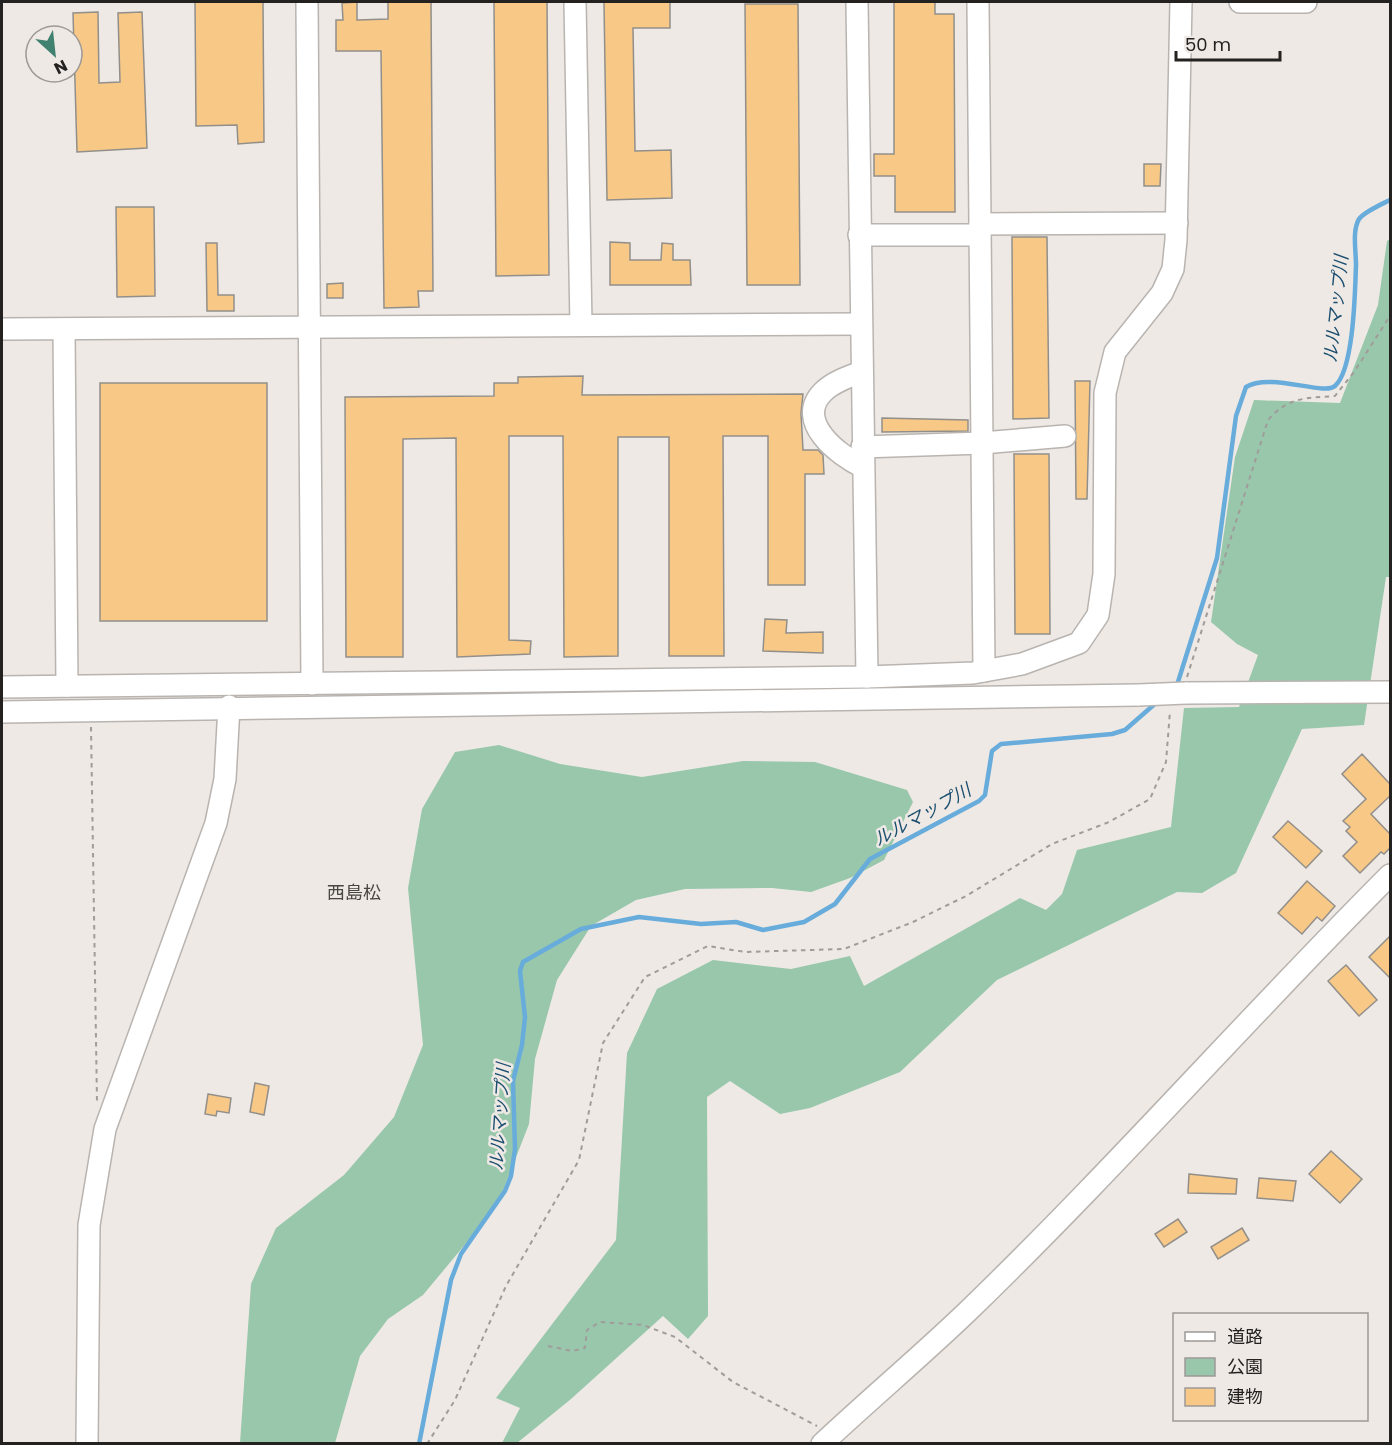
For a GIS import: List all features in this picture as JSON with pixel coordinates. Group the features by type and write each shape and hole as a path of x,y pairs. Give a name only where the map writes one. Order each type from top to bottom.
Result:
{"street":[{"path":"307,2 312,684"},
{"path":"575,2 581,326"},
{"path":"857,2 867,677"},
{"path":"978,2 984,671"},
{"path":"2,687 867,677 984,671 1022,664 1079,642 1098,615 1104,573 1105,393 1115,352 1162,293 1173,269 1177,223 1181,2"},
{"path":"1240,2 1306,2"},
{"path":"859,235 1177,223"},
{"path":"2,329 860,324"},
{"path":"64,329 67,686"},
{"path":"861,372 835,383 822,392 815,403 813,416 825,440 839,453 862,457 1065,436"},
{"path":"2,712 91,712 229,706 1139,695 1182,692 1390,692"},
{"path":"87,1443 89,1225 105,1129 216,823 225,779 229,706"},
{"path":"827,1439 966,1312 1144,1133 1323,942 1390,875"}],"path":[{"path":"427,1443 455,1400 506,1286 579,1160 603,1043 645,977 708,946 745,952 844,949 913,922 974,891 1052,844 1109,822 1150,799 1166,762 1169,714 1182,692 1268,420 1280,407 1295,400 1335,396 1354,372 1390,316"},
{"path":"91,712 95,1101 110,1114"},
{"path":"548,1346 572,1351 585,1348 587,1330 600,1322 643,1325 675,1337 733,1382 827,1439"}],"green space":[{"path":"1390,239 1390,577 1386,577 1364,725 1302,729 1236,873 1202,893 1177,892 997,980 900,1072 810,1108 780,1114 730,1081 707,1097 708,1316 688,1339 663,1316 571,1399 517,1443 502,1443 520,1408 496,1398 616,1240 627,1053 657,989 713,960 791,969 850,956 864,986 1020,898 1046,910 1062,894 1077,850 1171,827 1184,708 1239,707 1258,655 1237,644 1211,622 1235,457 1254,400 1340,403 1378,305 1387,241"},
{"path":"499,745 560,764 642,777 743,761 815,762 907,790 913,802 884,860 850,878 811,892 772,888 685,889 636,900 591,926 557,980 535,1059 529,1124 497,1206 423,1295 388,1319 360,1356 335,1443 240,1443 251,1284 276,1228 344,1175 394,1117 423,1045 408,888 422,809 455,752"}],"building":[{"path":"195,2 263,2 264,142 238,144 237,125 196,126"},
{"path":"357,2 357,20 388,19 388,2 431,2 433,291 418,291 419,307 384,308 381,51 336,51 336,20 343,20 342,3"},
{"path":"494,2 547,2 549,275 496,276"},
{"path":"604,2 670,2 670,28 633,28 635,151 671,150 672,198 607,200"},
{"path":"894,2 935,2 935,14 954,14 955,212 895,212 895,176 874,176 874,154 894,154"},
{"path":"745,4 798,4 800,285 747,285"},
{"path":"98,12 99,83 120,82 118,13 142,12 147,148 77,152 75,84 84,84 84,24 73,24 73,13"},
{"path":"1144,164 1161,164 1160,186 1144,186"},
{"path":"116,207 154,207 155,296 117,297"},
{"path":"1012,237 1047,237 1049,418 1013,419"},
{"path":"610,242 630,243 630,260 661,260 662,243 673,244 673,260 690,260 691,285 610,285"},
{"path":"206,243 217,243 218,295 234,295 234,311 207,311"},
{"path":"343,283 343,298 327,298 327,284"},
{"path":"583,376 582,395 803,394 801,413 803,450 818,450 823,455 824,474 805,474 805,585 768,585 768,436 723,436 724,656 669,656 669,437 618,437 618,656 564,657 563,436 509,436 509,640 531,641 530,654 457,657 456,438 403,439 403,657 346,657 345,397 494,396 494,383 518,383 518,377"},
{"path":"1075,381 1090,381 1087,499 1076,499"},
{"path":"100,383 267,383 267,621 100,621"},
{"path":"882,418 968,420 968,431 882,432"},
{"path":"1014,454 1049,454 1050,634 1015,634"},
{"path":"765,619 787,620 786,633 823,632 823,653 763,651"},
{"path":"1362,754 1390,784 1390,796 1371,814 1390,834 1390,848 1384,854 1381,852 1360,873 1343,856 1357,842 1346,831 1350,827 1343,821 1366,799 1342,774"},
{"path":"1288,821 1322,851 1306,868 1273,837"},
{"path":"1307,881 1335,906 1322,921 1317,917 1302,934 1278,913"},
{"path":"1390,936 1390,978 1369,957"},
{"path":"1346,965 1377,1000 1359,1016 1328,981"},
{"path":"255,1083 269,1086 264,1115 250,1112"},
{"path":"208,1094 231,1098 229,1113 217,1111 216,1116 205,1114"},
{"path":"1331,1151 1362,1179 1340,1203 1309,1174"},
{"path":"1189,1174 1237,1179 1236,1194 1188,1193"},
{"path":"1259,1178 1296,1181 1293,1201 1257,1198"},
{"path":"1178,1219 1187,1232 1164,1247 1155,1234"},
{"path":"1242,1228 1249,1240 1218,1259 1211,1247"}],"waterway":[{"name":"ルルマップ川","path":"1177,685 1217,558 1236,416 1246,387 1268,382 1320,388 1335,386 1341,377 1350,347 1355,292 1357,224 1359,219 1373,208 1390,200"},
{"name":"ルルマップ川","path":"419,1444 451,1280 461,1254 505,1191 511,1176 515,1149 513,1081 522,1045 525,1017 520,971 523,962 581,929 639,917 701,924 736,922 763,930 804,922 835,904 870,859 979,801 985,795 992,751 1001,744 1112,734 1125,730 1157,702"}],"district":[{"name":"西島松","path":"354,893"}]}
